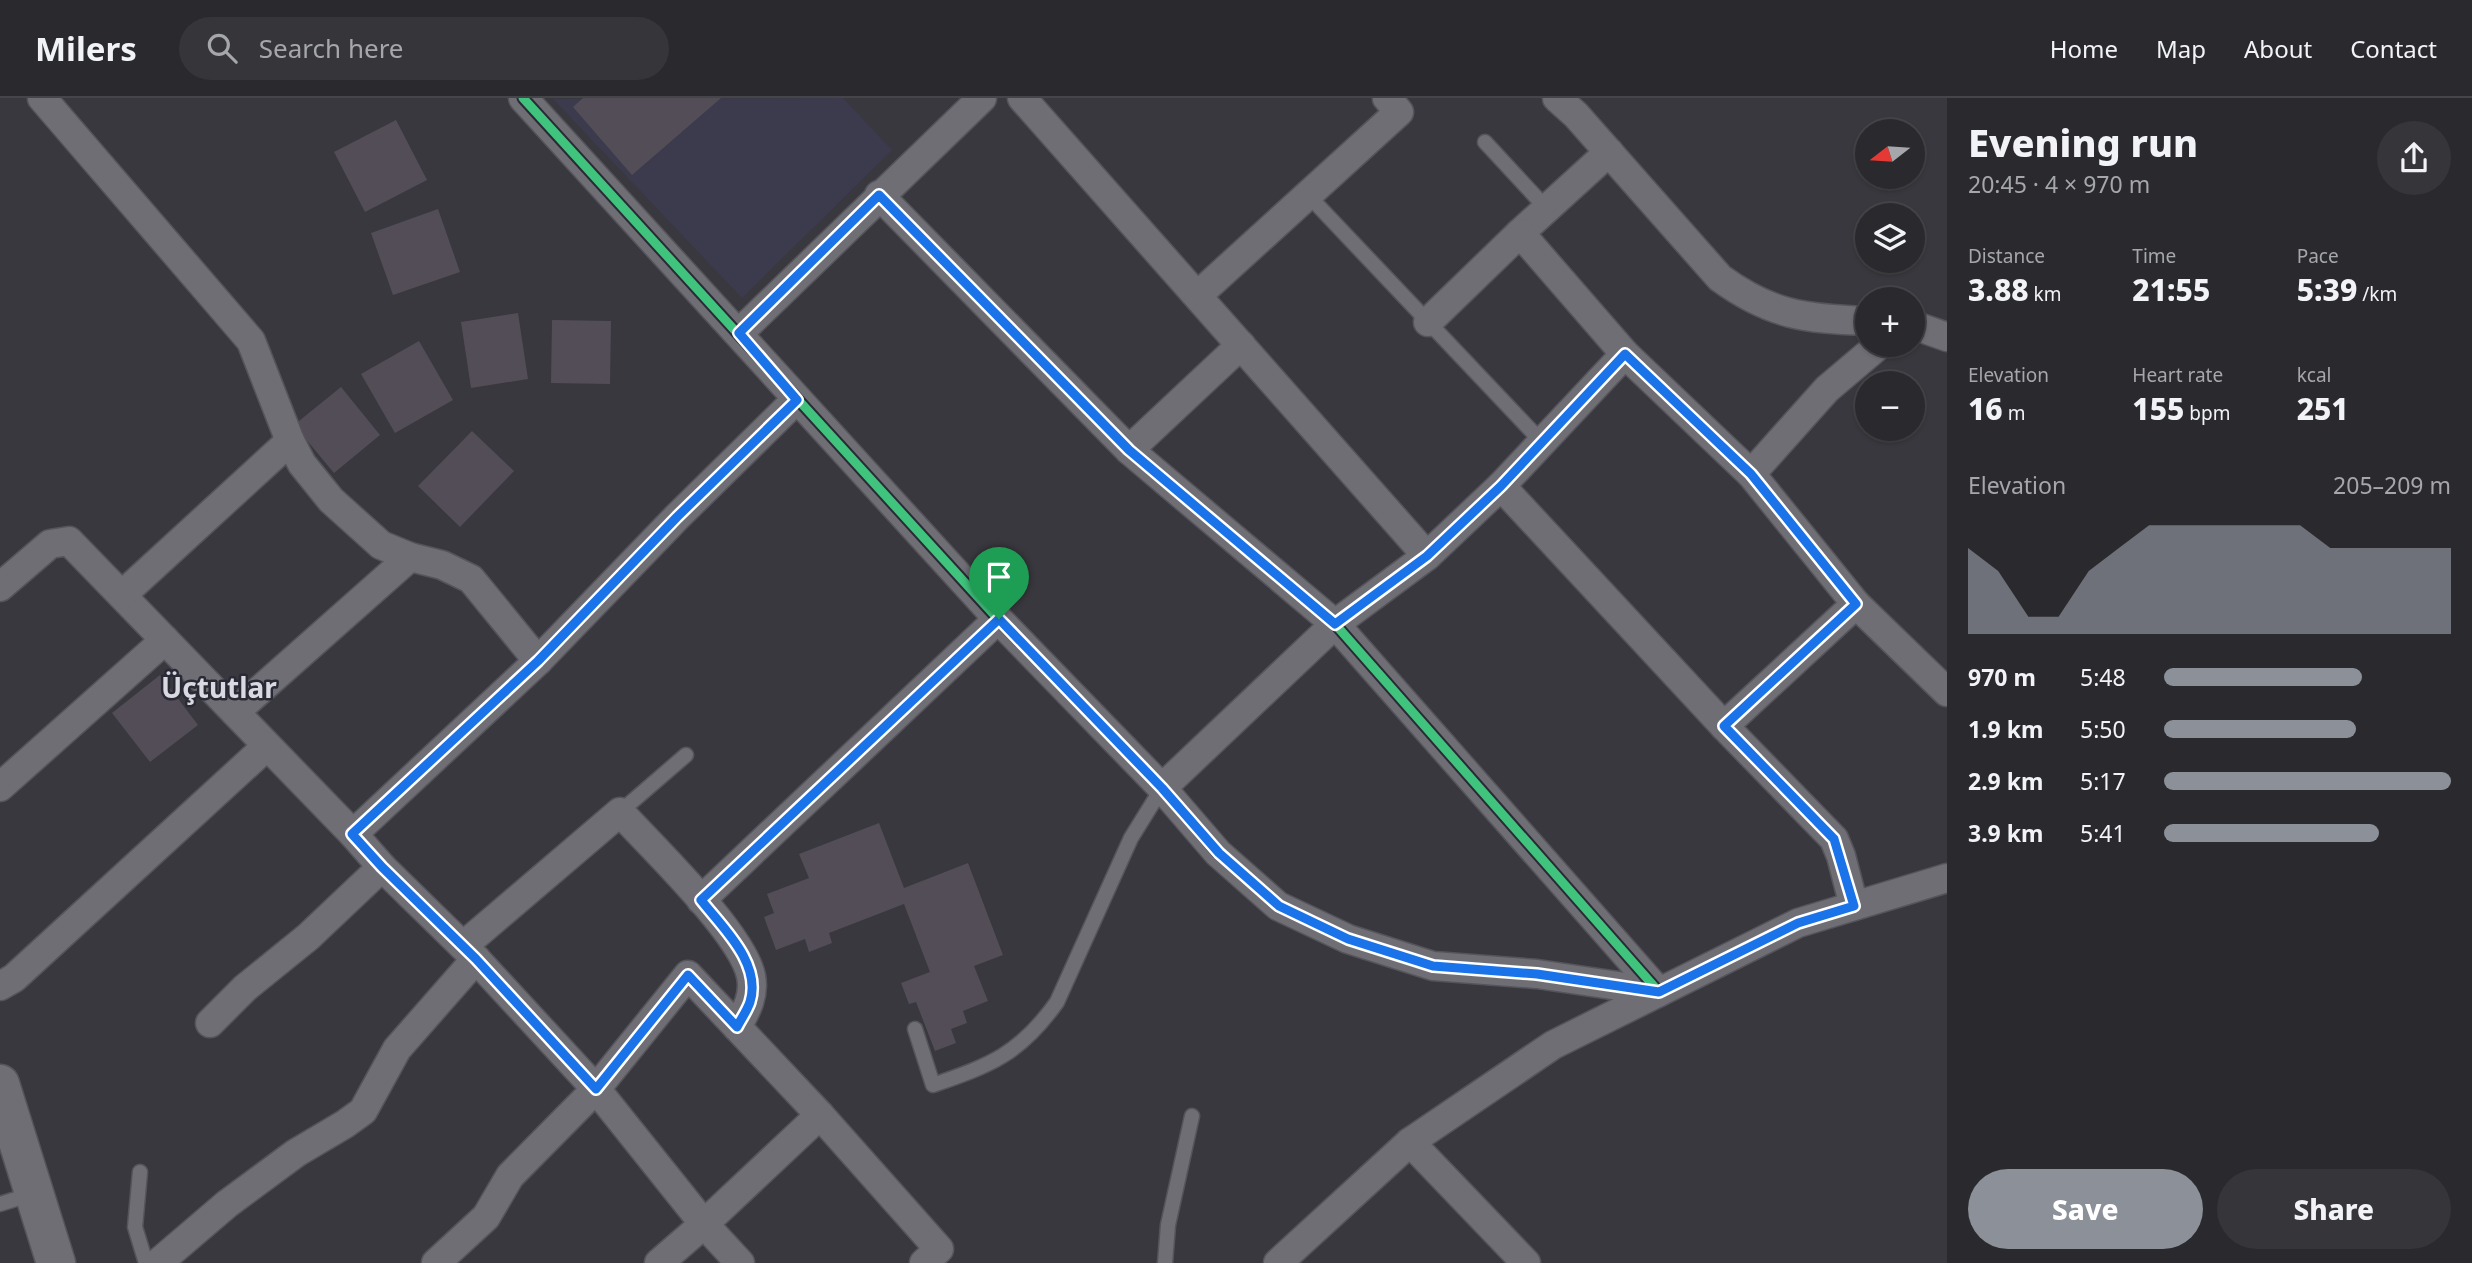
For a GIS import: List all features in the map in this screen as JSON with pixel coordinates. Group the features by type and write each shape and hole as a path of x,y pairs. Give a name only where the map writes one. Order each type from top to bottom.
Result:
{"street":[{"path":"42,98 251,341 290,441 302,464 331,500 381,545 442,565 471,579 538,661"},
{"path":"523,98 999,619 1162,788 1219,853 1279,906 1348,939 1433,966 1537,974 1659,992"},
{"path":"739,333 982,98"},
{"path":"1022,98 1427,556"},
{"path":"1198,295 1399,112 1387,98"},
{"path":"1557,98 1576,115 1720,278 1743,295 1797,316 1855,320"},
{"path":"1428,322 1609,152"},
{"path":"879,195 1129,450 1335,624 1659,992"},
{"path":"1520,233 1625,354 1751,474 1856,604 1947,692"},
{"path":"1925,329 1947,337"},
{"path":"1129,450 1241,345"},
{"path":"1162,788 1335,624 1427,556 1501,486 1625,354"},
{"path":"1751,474 1826,389 1865,357"},
{"path":"352,834 538,661 677,517 797,400"},
{"path":"122,595 290,441"},
{"path":"1501,486 1724,726 1834,839 1854,906"},
{"path":"0,587 50,544 69,541 382,867 470,952 596,1089 704,1224 740,1263"},
{"path":"235,712 410,556"},
{"path":"1724,726 1856,604"},
{"path":"701,900 999,619"},
{"path":"0,787 165,640"},
{"path":"0,986 14,978 267,746"},
{"path":"158,1263 237,1196 296,1153 363,1111 397,1049 470,952 620,812 701,900 737,946 751,979 750,1002 737,1027"},
{"path":"210,1023 245,988 309,937 382,867"},
{"path":"1278,1263 1410,1142 1553,1045 1798,923 1947,878"},
{"path":"436,1263 486,1217 510,1176 596,1089 688,975 820,1115 939,1249 924,1263"},
{"path":"0,1084 17,1199 56,1263"},
{"path":"659,1263 820,1115"},
{"path":"1410,1142 1526,1263"}],"lane":[{"path":"1485,142 1547,209"},
{"path":"1308,195 1542,442"},
{"path":"620,812 686,755"},
{"path":"915,1029 933,1085 980,1069 1024,1042 1042,1023 1056,1002 1131,838 1162,788"},
{"path":"1165,1263 1168,1225 1192,1116"},
{"path":"140,1172 135,1227 146,1263"}],"shaded area":[{"path":"843,98 892,150 742,298 553,99"}],"building":[{"path":"583,98 721,98 632,175 573,107"},
{"path":"396,120 427,180 365,212 334,152"},
{"path":"438,209 460,272 393,295 371,233"},
{"path":"518,313 528,379 471,388 461,322"},
{"path":"552,320 611,321 610,384 551,383"},
{"path":"419,341 453,400 395,433 361,374"},
{"path":"341,387 380,435 334,473 294,425"},
{"path":"472,431 514,471 460,527 418,486"},
{"path":"160,675 198,725 150,762 112,713"},
{"path":"879,823 904,888 968,863 1003,955 974,966 988,1001 963,1011 967,1023 951,1029 956,1043 935,1051 916,1002 909,1004 901,983 930,972 904,904 829,933 832,943 809,952 805,939 776,950 764,917 774,913 767,894 809,878 799,854"}],"cycle path":[{"path":"523,98 998,619 1162,788 1218,853 1278,906 1348,939 1433,966 1537,974 1659,992"},
{"path":"879,195 1129,450 1335,624 1659,992"}],"district":[{"name":"Üçtutlar","path":"219,688"}],"route":[{"path":"879,195 1129,450 1335,624 1427,556 1501,486 1625,354 1751,474 1856,604 1724,726 1834,839 1854,906 1798,923 1659,992 1537,974 1433,966 1348,939 1279,906 1219,853 1162,788 999,619 701,900 747,962 752,990 750,1002 737,1027 688,975 596,1089 476,959 352,834 538,661 677,517 797,400 739,333 879,195"}]}
